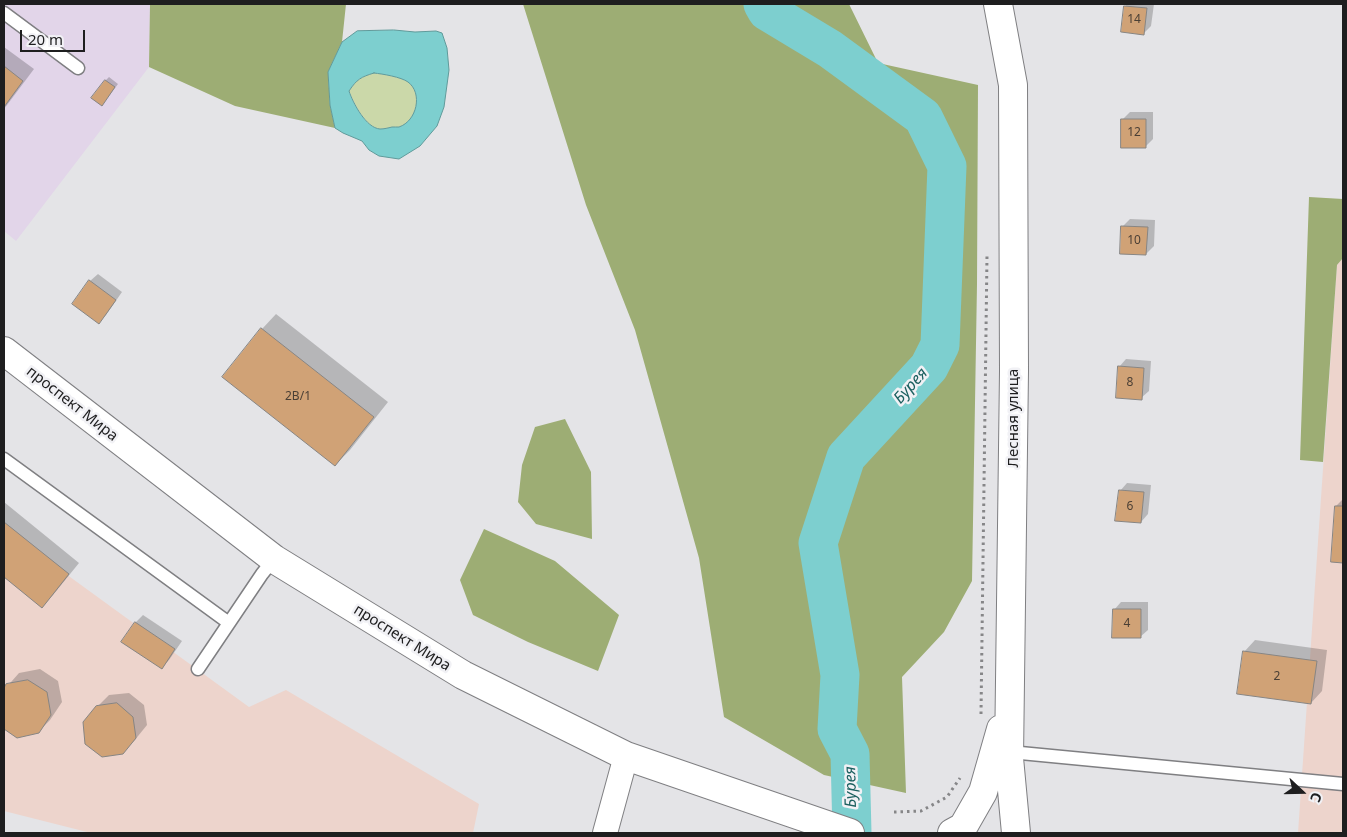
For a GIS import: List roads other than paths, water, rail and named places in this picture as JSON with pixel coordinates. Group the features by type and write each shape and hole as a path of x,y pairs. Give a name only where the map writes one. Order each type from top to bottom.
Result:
{"main road":[{"name":"Лесная улица","path":"998,4 1013,84 1014,380 1010,761 1016,833"},
{"name":"проспект Мира","path":"4,351 274,559 463,675 626,756 850,833"},
{"path":"952,833 963,827 983,792 1010,696"},
{"path":"1010,761 1035,833"}],"street":[{"path":"605,833 626,756"}],"lane":[{"path":"4,13 78,68"},
{"path":"4,459 228,623"},
{"path":"198,669 274,559"},
{"path":"1010,761 1343,784"}],"water":[{"path":"357,31 436,31 442,33 447,48 449,70 444,107 437,126 420,146 399,159 379,156 369,150 362,141 335,128 330,105 328,72 342,42","holes":["374,73 405,80 413,87 416,106 414,113 405,124 399,127 375,128 365,120 357,108 349,91 357,81"]}],"waterway":[{"name":"Бурея","path":"763,4 767,11 830,49 923,117 947,166 940,345 929,367 846,457 818,543 840,675 837,729 850,754 852,833"}]}
